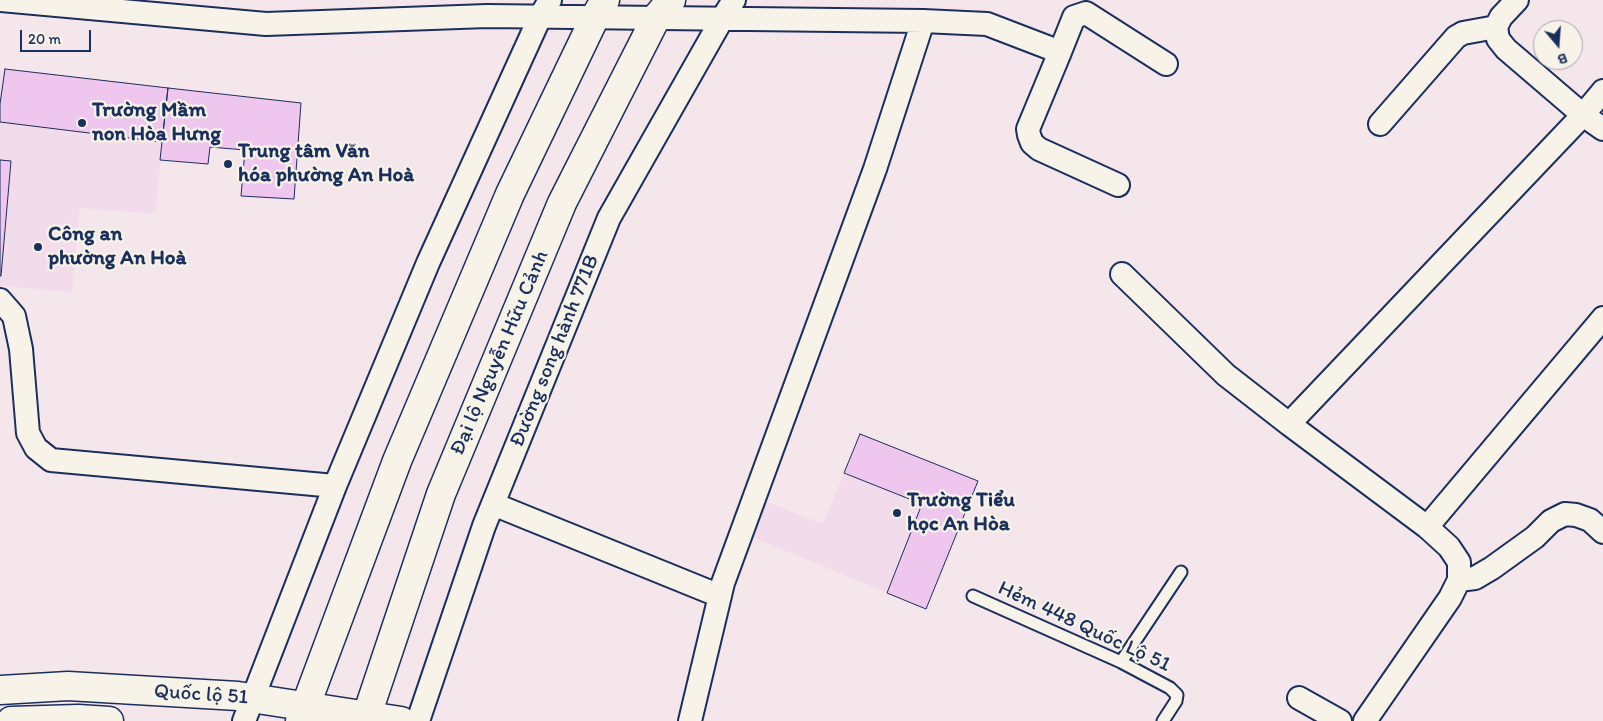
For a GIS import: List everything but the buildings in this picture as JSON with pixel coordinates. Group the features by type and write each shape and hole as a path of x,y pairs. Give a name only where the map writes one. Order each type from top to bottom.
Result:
{"main road":[{"path":"303,714 397,461 510,194 600,9"},
{"name":"Đại lộ Nguyễn Hữu Cảnh","path":"366,718 441,494 550,230 562,203 664,9"},
{"name":"Quốc lộ 51","path":"0,690 68,686 248,709 401,721"},
{"path":"11,721 78,719 109,721"}],"street":[{"path":"0,0 266,24 477,16 545,8 664,9 722,20 923,21 987,24 1060,52"},
{"name":"Đường song hành 771B","path":"418,721 484,526 609,218 734,0"},
{"path":"1516,0 1501,17 1496,27 1498,39 1506,49 1583,115 1603,129"},
{"path":"1118,185 1039,150 1032,143 1028,129 1079,7 1166,64"},
{"path":"248,709 336,486 428,263 545,8"},
{"path":"690,721 723,583 875,168 923,21"},
{"path":"1380,124 1456,37 1463,33 1496,27"},
{"path":"1290,424 1583,115 1603,91"},
{"path":"1122,274 1226,375 1427,527 1449,547 1459,562 1459,580 1450,598 1365,721"},
{"path":"0,300 14,316 21,349 28,434 36,448 52,460 336,486"},
{"path":"1427,527 1603,318"},
{"path":"493,504 720,596"},
{"path":"1459,580 1475,578 1492,568 1535,537 1551,521 1565,514 1576,515 1590,520 1603,532"},
{"path":"1299,698 1340,721"}],"lane":[{"path":"1121,662 1182,572"},
{"name":"Hẻm 448 Quốc Lộ 51","path":"973,596 1121,662 1170,688 1177,695 1176,701 1162,721"}],"shaded area":[{"name":"Trường Mầm non Hòa Hưng","path":"0,69 168,88 155,214 80,208 72,292 0,286"},
{"name":"Trường Tiểu học An Hòa","path":"860,434 978,481 926,609 750,536 763,500 823,524"}],"place":[{"name":"Trường Mầm non Hòa Hưng","path":"82,123"},
{"name":"Trung tâm Văn hóa phường An Hoà","path":"228,164"},
{"name":"Công an phường An Hoà","path":"38,247"},
{"name":"Trường Tiểu học An Hòa","path":"897,513"}]}
